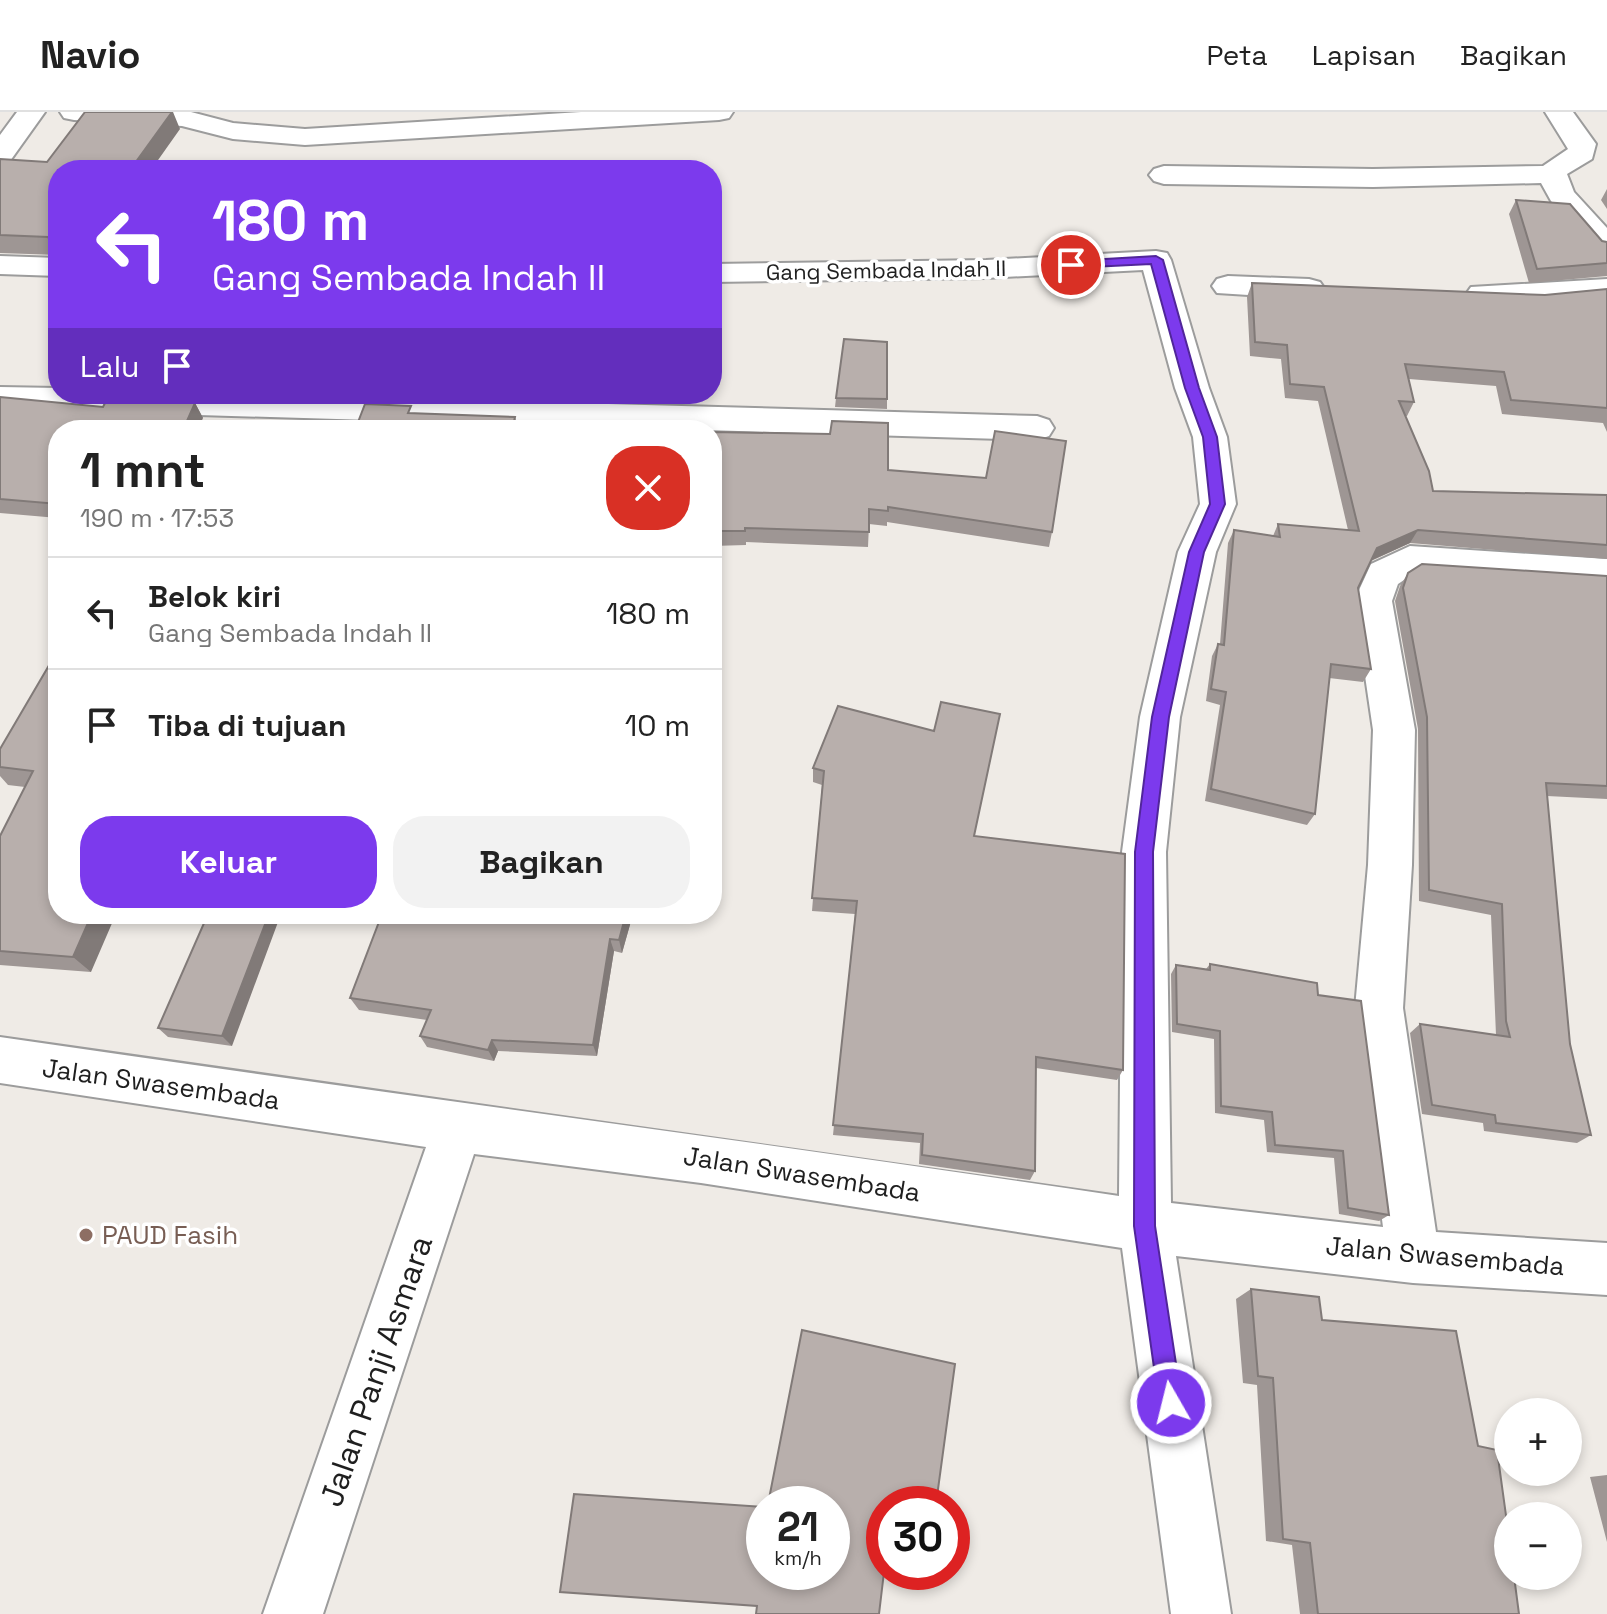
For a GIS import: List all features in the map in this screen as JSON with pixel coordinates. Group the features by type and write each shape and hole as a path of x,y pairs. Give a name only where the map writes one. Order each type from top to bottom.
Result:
{"street":[{"path":"0,155 31,112"},
{"path":"74,112 182,118 300,148 719,112"},
{"path":"1552,174 1556,167 1582,153 1582,144 1559,112"},
{"path":"1164,175 1373,178 1552,174"},
{"path":"1552,174 1561,195 1607,247"},
{"name":"Gang Sembada Indah II","path":"722,273 986,269 1156,260 1192,388 1210,437 1218,504 1197,552 1160,717 1144,852 1145,1226"},
{"path":"0,265 48,267"},
{"path":"1228,286 1335,289"},
{"path":"1458,293 1535,296 1607,289"},
{"path":"0,398 48,399"},
{"path":"207,404 1037,428"},
{"path":"1413,1257 1379,1008 1394,730 1373,601 1377,581 1386,569 1410,560 1607,573"},
{"name":"Jalan Swasembada","path":"0,1060 458,1128 701,1158 1145,1226 1413,1257 1607,1269"},
{"name":"Jalan Panji Asmara","path":"293,1614 458,1128"},
{"path":"1145,1226 1201,1614"}],"building":[{"path":"85,112 172,112 137,160 49,160"},
{"path":"0,159 47,162 48,237 0,235"},
{"path":"1516,200 1570,204 1602,241 1607,242 1607,263 1537,269"},
{"path":"1252,283 1545,295 1607,289 1607,408 1511,400 1504,372 1405,364 1414,402 1399,401 1429,471 1433,491 1607,495 1607,545 1418,530 1377,548 1358,588 1371,669 1331,664 1315,814 1211,789 1226,692 1211,689 1218,644 1224,645 1234,530 1280,537 1278,524 1359,531 1324,387 1290,384 1287,345 1255,342"},
{"path":"844,339 887,342 887,399 836,398"},
{"path":"0,397 103,407 104,404 195,404 187,420 48,420 48,503 0,499"},
{"path":"365,404 411,406 408,413 515,417 514,420 359,420"},
{"path":"832,421 888,423 888,470 986,478 995,431 1066,441 1052,532 888,507 888,511 869,509 869,532 745,528 745,531 722,531 722,432 830,434"},
{"path":"1422,564 1607,576 1607,786 1546,783 1570,1044 1591,1135 1496,1123 1495,1115 1432,1105 1420,1024 1510,1037 1506,1021 1502,904 1429,890 1427,717 1403,588 1408,573"},
{"path":"48,667 48,924 88,924 73,957 0,951 0,836 33,771 0,767 0,749"},
{"path":"941,702 1000,714 974,836 1125,854 1123,1070 1036,1057 1035,1171 922,1155 923,1134 833,1125 857,901 812,898 824,771 813,768 838,706 934,731"},
{"path":"204,924 265,924 222,1036 158,1028"},
{"path":"378,924 623,924 619,940 610,939 593,1045 492,1040 488,1050 420,1036 431,1010 350,998"},
{"path":"1210,964 1317,983 1318,995 1361,1001 1389,1215 1348,1208 1343,1151 1275,1145 1272,1112 1221,1106 1220,1031 1177,1024 1176,965 1210,970"},
{"path":"1251,1289 1319,1297 1322,1320 1456,1331 1478,1446 1494,1449 1494,1486 1502,1486 1504,1502 1494,1502 1494,1590 1516,1590 1519,1614 1318,1614 1310,1543 1283,1539 1273,1378 1258,1376"},
{"path":"802,1330 955,1364 938,1486 866,1486 866,1590 882,1590 879,1614 756,1614 757,1606 560,1592 574,1494 746,1506 746,1590 850,1590 850,1486 772,1486"}],"place":[{"name":"PAUD Fasih","path":"86,1235"}],"route":[{"path":"1071,265 1156,260 1192,388 1210,437 1218,504 1197,552 1160,717 1144,852 1145,1226 1171,1403"}]}
